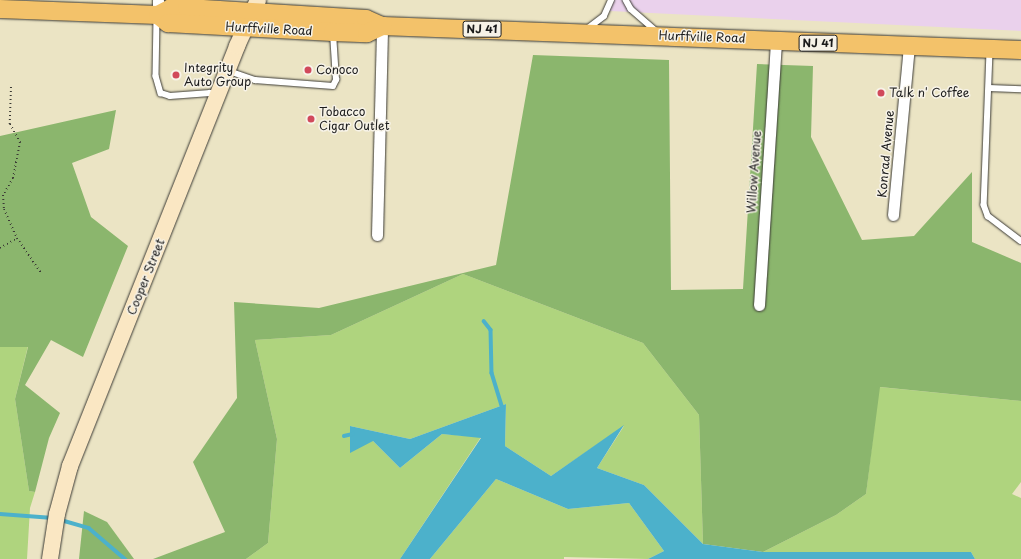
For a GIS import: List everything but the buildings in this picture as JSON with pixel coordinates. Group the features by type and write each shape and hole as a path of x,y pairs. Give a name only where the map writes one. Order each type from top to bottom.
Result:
{"main road":[{"name":"Hurffville Road","path":"0,9 27,5 170,8 187,4 252,14 333,32 367,33 382,26"},
{"name":"Hurffville Road","path":"158,8 168,23 252,14 366,19 382,26 582,32 1021,50"},
{"name":"Cooper Street","path":"50,559 57,514 70,466 227,70 252,14"}],"street":[{"path":"377,235 382,26"},
{"name":"Willow Avenue","path":"759,305 776,41"},
{"name":"Konrad Avenue","path":"893,215 909,46"}],"lane":[{"path":"582,32 604,16 611,0"},
{"path":"626,0 631,9 660,36"},
{"path":"158,8 156,76 161,93 170,96 210,93 217,97"},
{"path":"227,70 255,80 333,86 336,80 333,32"},
{"path":"990,49 984,205 988,216 1021,241"},
{"path":"989,88 1021,89"}],"path":[{"path":"11,87 10,124 20,142 13,178 3,195 4,208 16,238 42,273"},
{"path":"0,248 16,238"}],"shaded area":[{"path":"611,0 1021,0 1021,31 610,11"}],"green space":[{"path":"533,55 669,60 671,290 743,289 757,64 813,66 811,137 862,240 914,236 972,172 972,242 1021,263 1021,401 880,387 866,494 836,515 763,552 703,544 699,415 643,343 463,274 331,335 255,340 277,439 268,543 246,559 153,559 225,532 193,462 237,398 234,302 319,308 496,265"},
{"path":"116,110 109,149 72,163 91,217 128,246 83,357 51,340 25,385 60,413 49,438 35,492 29,491 15,399 28,347 0,347 0,136"},
{"path":"463,274 643,343 699,415 703,544 644,485 597,468 624,426 551,476 505,446 506,404 410,439 350,426 373,441 400,468 442,434 481,437 400,559 246,559 268,543 277,439 255,340 331,335"},
{"path":"28,346 15,399 29,491 35,492 30,508 27,559 0,559 0,347"},
{"path":"879,387 1021,401 1021,482 1012,494 1021,498 1021,559 975,559 971,552 763,552 836,515 866,494"},
{"path":"496,479 568,509 629,503 664,551 648,559 564,557 564,559 430,559"},
{"path":"84,511 107,522 134,559 79,559"}],"water":[{"path":"506,404 505,446 551,476 624,425 597,468 644,485 703,544 763,552 971,552 975,559 648,559 664,551 629,503 568,509 496,479 430,559 400,559 481,438 442,434 400,468 373,441 350,453 350,426 410,439"}],"waterway":[{"path":"484,321 491,330 492,373 503,409"},
{"path":"344,436 353,434"},
{"path":"0,514 53,518"},
{"path":"61,520 89,528 125,559"}],"place":[{"name":"Conoco","path":"308,70"},
{"name":"Integrity Auto Group","path":"176,75"},
{"name":"Talk n' Coffee","path":"881,93"},
{"name":"Tobacco Cigar Outlet","path":"311,119"}]}
